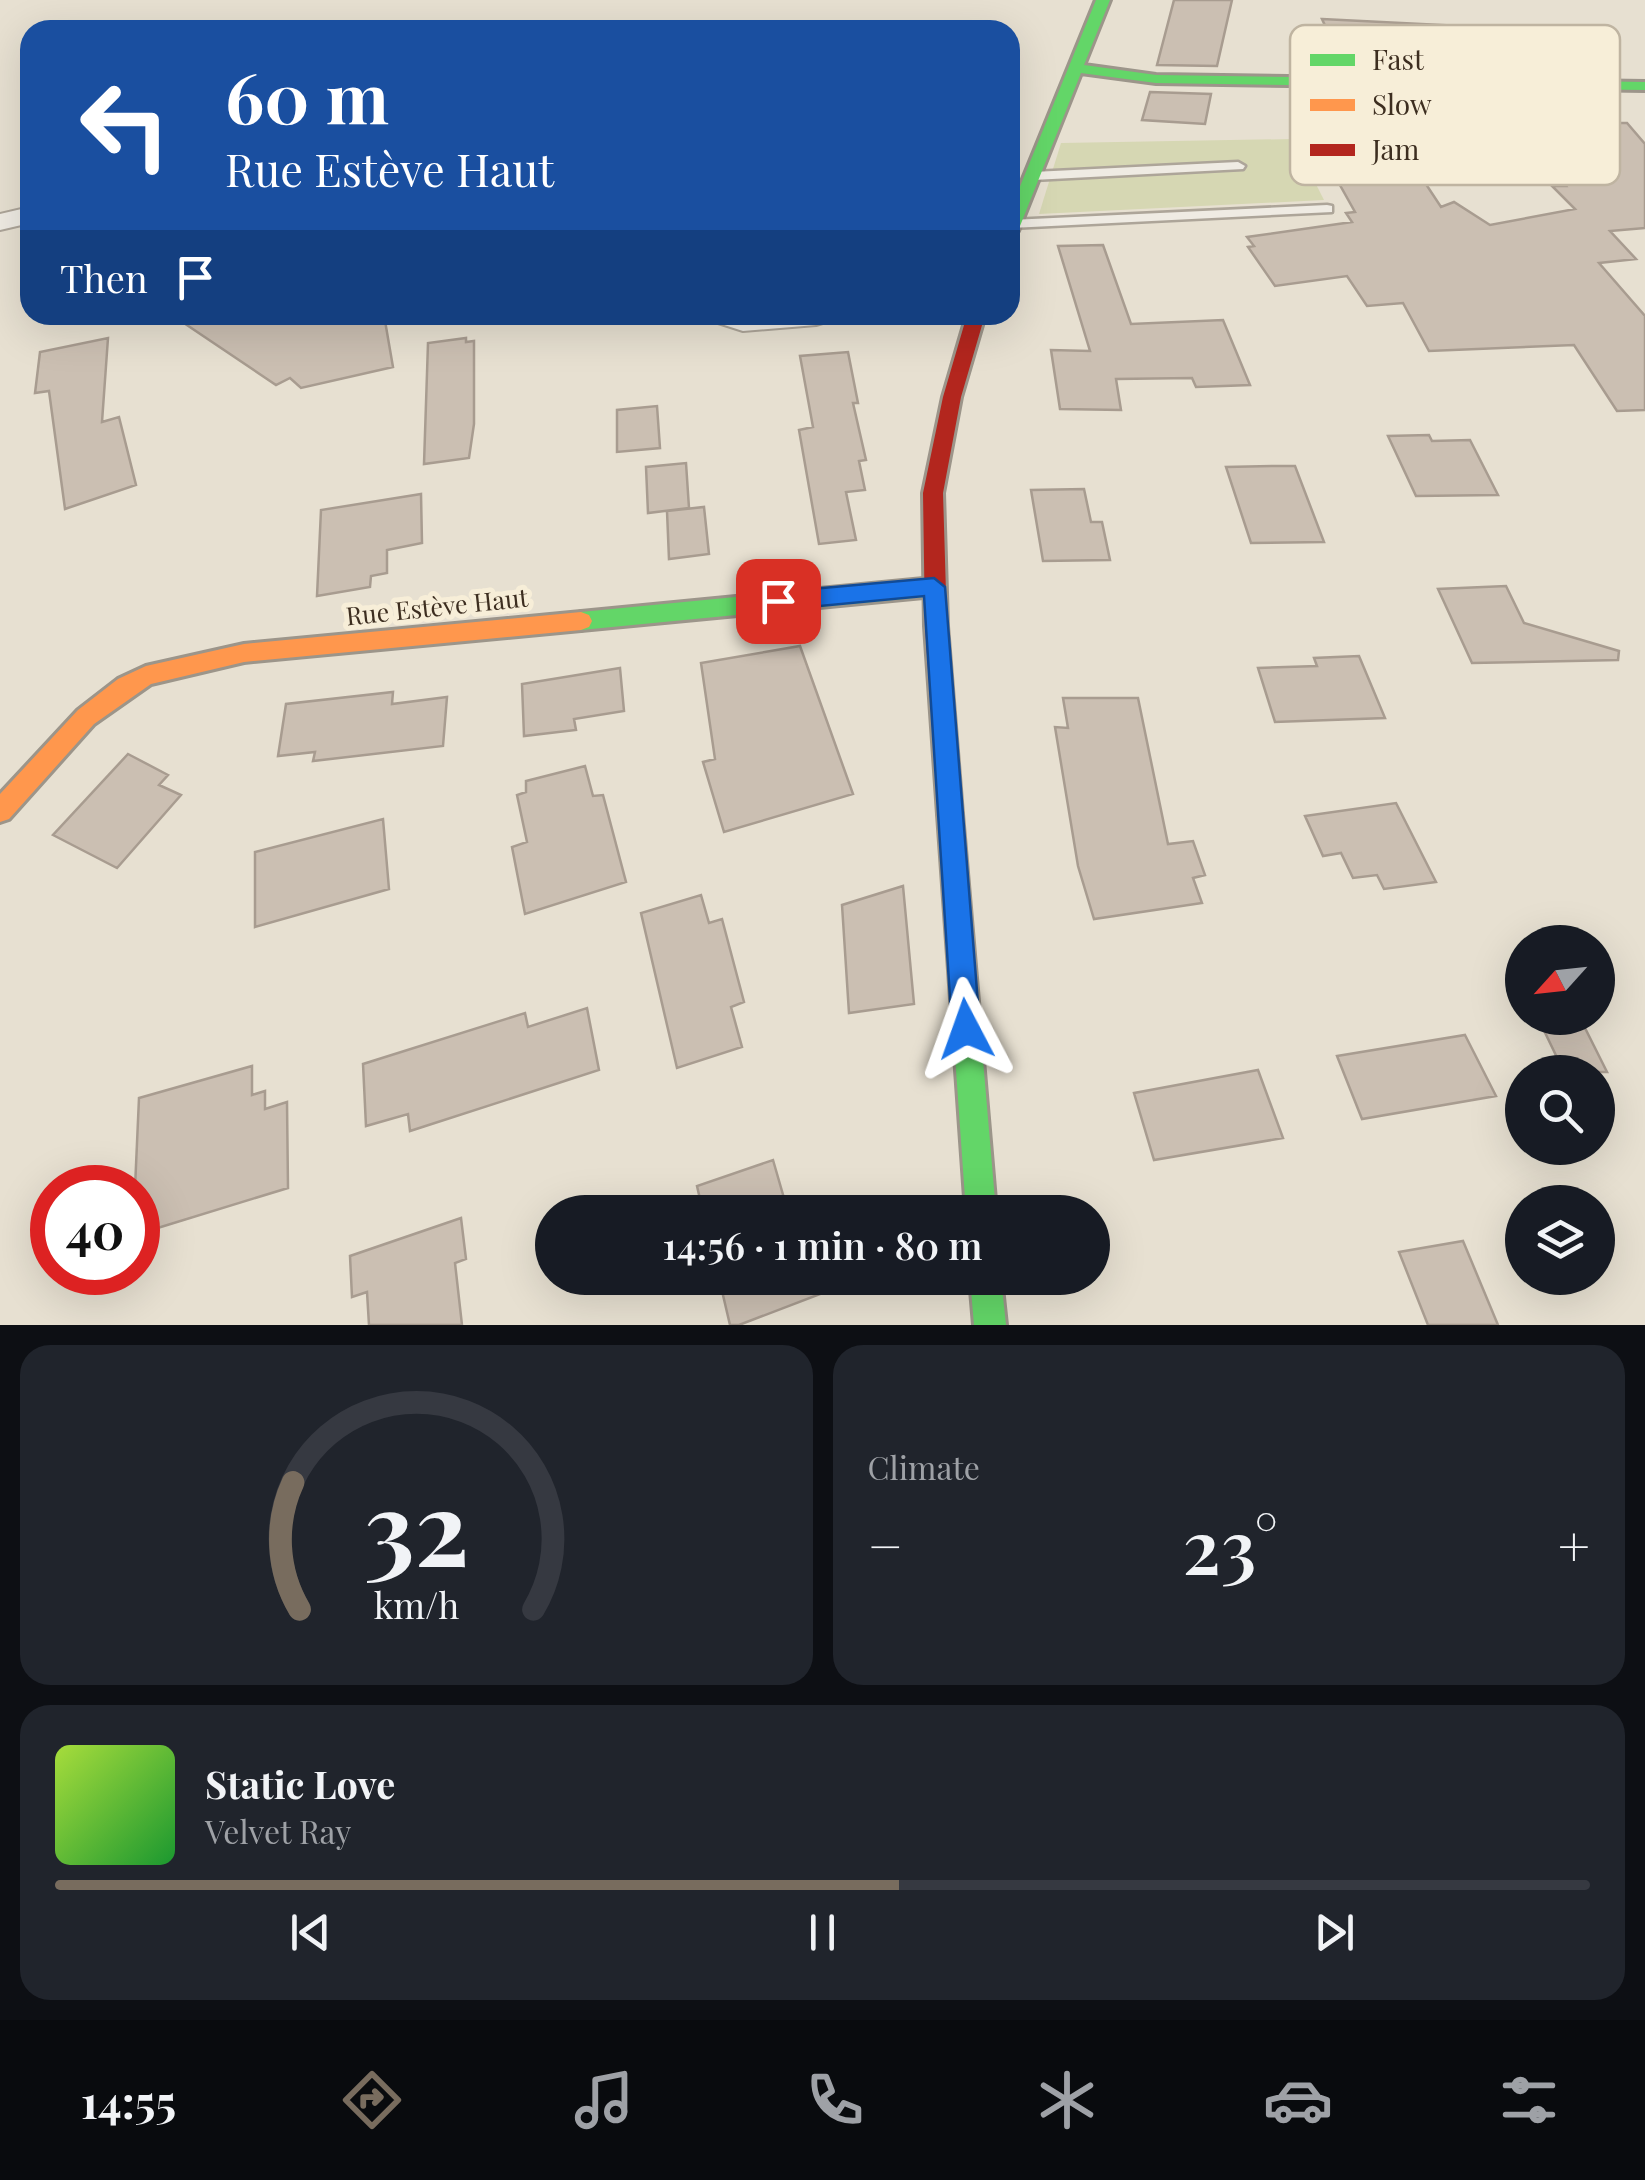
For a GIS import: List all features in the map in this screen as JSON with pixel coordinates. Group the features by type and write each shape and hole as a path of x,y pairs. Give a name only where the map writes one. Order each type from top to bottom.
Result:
{"street":[{"path":"1020,207 1103,0"},
{"path":"1077,68 1156,79 1290,81"},
{"path":"1620,86 1645,86"},
{"path":"973,325 952,397 933,493 934,587 980,1195"},
{"name":"Rue Estève Haut","path":"0,811 108,697 144,677 184,665 244,653 934,587"},
{"path":"987,1295 990,1325"}],"lane":[{"path":"1033,176 1238,166"},
{"path":"1020,227 1327,209"}],"green space":[{"path":"1290,139 1290,185 1316,185 1324,200 1039,214 1061,143"}],"building":[{"path":"1174,0 1232,0 1217,66 1157,65"},
{"path":"1322,19 1441,25 1325,25"},
{"path":"1150,92 1211,94 1205,124 1142,120"},
{"path":"1620,123 1627,123 1645,144 1645,228 1610,231 1636,259 1599,263 1645,316 1645,410 1617,411 1574,345 1429,351 1403,303 1367,306 1347,276 1275,286 1248,247 1254,246 1247,237 1352,222 1346,213 1355,212 1340,185 1426,185 1441,207 1454,202 1490,225 1575,209 1552,186 1620,185"},
{"path":"1103,245 1131,324 1223,320 1250,385 1196,387 1192,378 1116,379 1121,410 1060,409 1051,350 1090,351 1058,246"},
{"path":"187,325 386,325 393,367 301,388 290,378 276,385"},
{"path":"108,338 102,422 119,417 136,485 65,509 49,391 35,393 40,352"},
{"path":"466,338 466,342 474,341 474,424 469,458 424,464 428,343"},
{"path":"848,352 858,403 853,403 866,460 859,461 865,490 846,492 856,540 819,544 799,430 813,427 800,356"},
{"path":"657,406 660,448 617,452 617,410"},
{"path":"1429,435 1432,441 1470,440 1498,495 1416,496 1388,436"},
{"path":"686,463 689,508 648,513 646,467"},
{"path":"1295,466 1324,542 1251,543 1226,467"},
{"path":"1084,489 1091,522 1102,522 1110,560 1043,561 1031,490"},
{"path":"421,494 422,543 387,550 387,573 371,576 370,587 317,596 321,510"},
{"path":"704,507 709,554 669,559 667,511"},
{"path":"1506,586 1524,623 1619,651 1618,660 1472,663 1438,589"},
{"path":"800,646 853,794 724,832 703,762 715,759 701,663"},
{"path":"1359,656 1385,718 1275,722 1258,668 1317,666 1314,658"},
{"path":"620,668 624,711 574,719 576,730 524,736 522,684"},
{"path":"393,692 392,704 447,697 443,746 313,761 315,752 278,756 286,704"},
{"path":"1063,698 1138,698 1168,844 1193,841 1205,875 1193,878 1202,903 1094,919 1078,866 1055,727 1068,728"},
{"path":"128,754 168,775 159,785 181,795 117,868 53,835"},
{"path":"585,766 593,796 603,795 626,882 525,914 512,847 527,842 517,795 526,792 526,781"},
{"path":"1396,803 1436,882 1384,889 1377,875 1353,878 1341,853 1323,856 1305,816"},
{"path":"383,819 389,889 255,927 255,852"},
{"path":"903,886 914,1004 849,1013 842,905"},
{"path":"701,895 709,923 722,919 744,1002 731,1007 742,1047 677,1068 641,913"},
{"path":"587,1008 599,1070 410,1131 408,1114 366,1126 363,1064 525,1013 528,1027"},
{"path":"1465,1035 1496,1096 1362,1119 1337,1056"},
{"path":"1546,1035 1588,1035 1598,1055 1556,1055"},
{"path":"252,1066 252,1095 265,1091 265,1109 287,1102 288,1188 160,1227 160,1165 136,1165 139,1098"},
{"path":"1258,1070 1283,1138 1154,1160 1134,1093"},
{"path":"773,1160 783,1195 699,1195 697,1186"},
{"path":"461,1218 466,1259 455,1263 462,1325 369,1325 367,1292 352,1297 350,1256"},
{"path":"1463,1241 1498,1325 1428,1325 1399,1252"},
{"path":"723,1295 818,1295 739,1325 730,1325"}],"traffic: fast":[{"path":"1020,206 1103,0"},
{"path":"1077,68 1156,79 1290,81"},
{"path":"1620,86 1645,86"},
{"path":"581,621 934,587"},
{"path":"950,814 980,1195"},
{"path":"987,1295 990,1325"}],"traffic: slow":[{"path":"0,811 86,717 126,686 146,676 244,653 581,621"}],"traffic: jam":[{"path":"950,814 936,626 933,493 952,397 973,325"}],"route":[{"path":"778,601 934,587 966,1029"}]}
